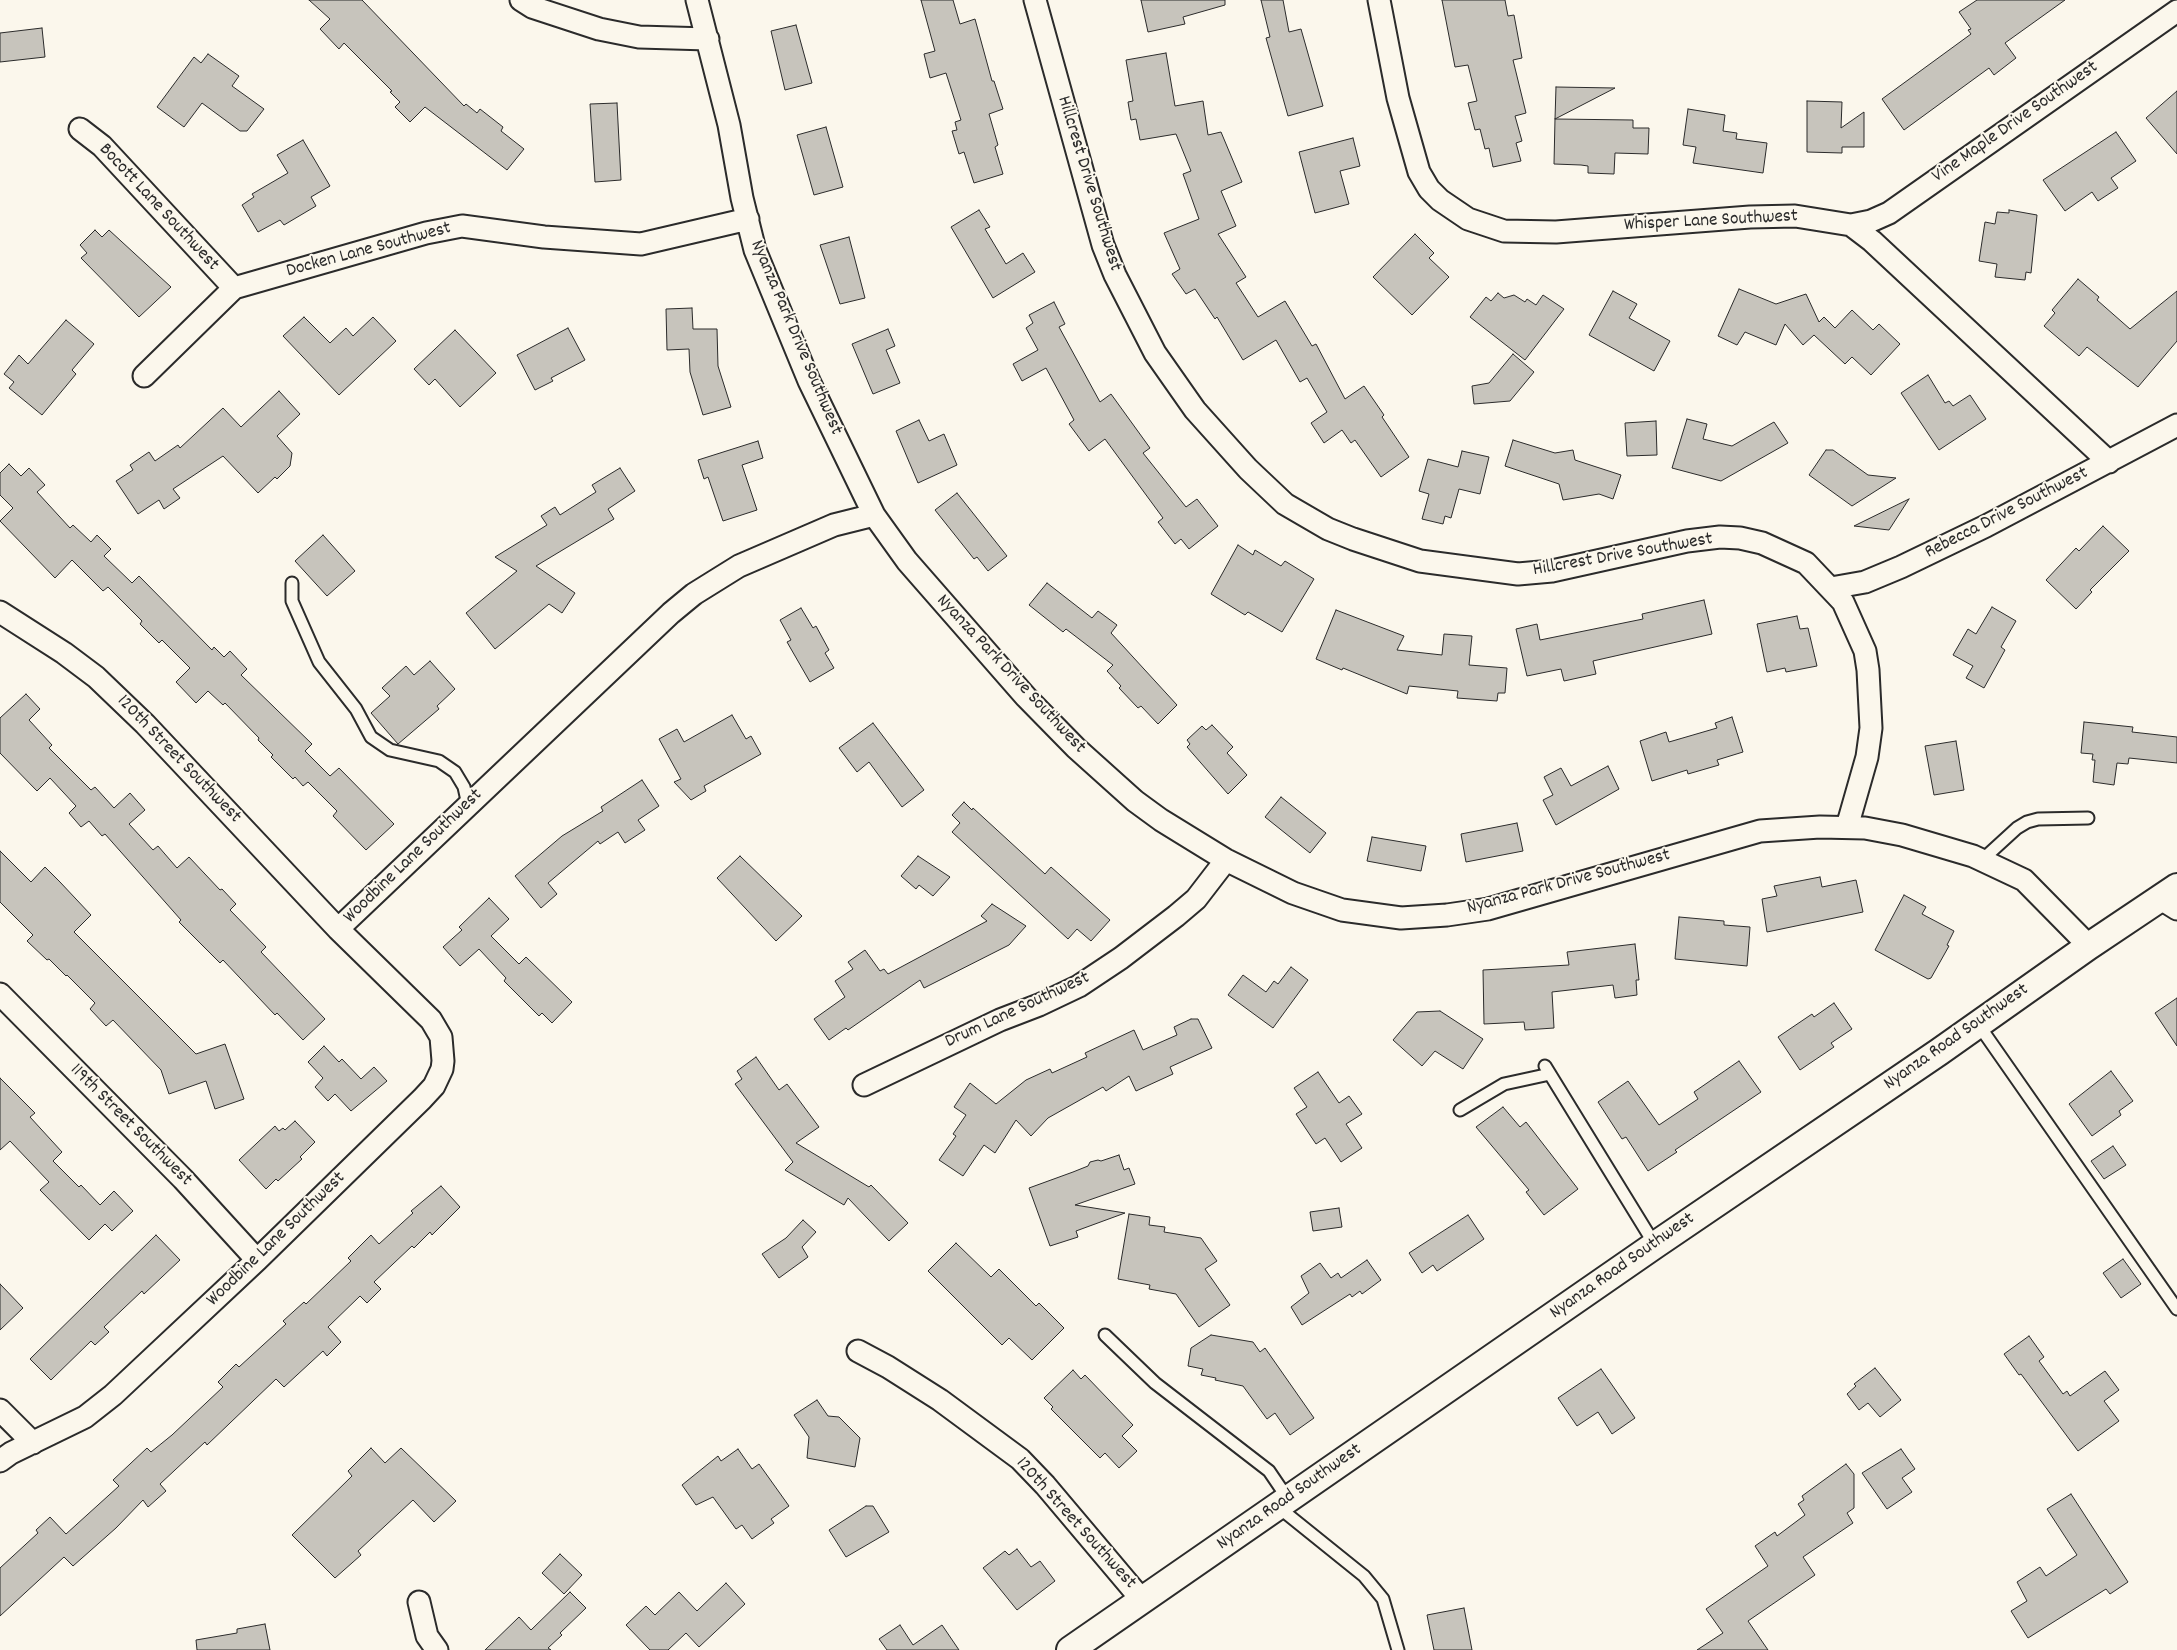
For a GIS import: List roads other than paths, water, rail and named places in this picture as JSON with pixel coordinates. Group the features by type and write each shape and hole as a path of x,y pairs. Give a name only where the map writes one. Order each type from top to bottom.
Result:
{"street":[{"path":"521,0 532,7 599,29 639,37 708,39"},
{"name":"Nyanza Park Drive Southwest","path":"697,0 729,125 755,250 809,381 874,515 913,568 1026,697 1076,748 1135,801 1160,820 1226,860 1293,894 1342,910 1401,918 1447,915 1488,909 1760,831 1847,827 1902,835 1982,860 2028,884 2089,946"},
{"name":"Hillcrest Drive Southwest","path":"1035,0 1104,245 1115,276 1155,353 1194,410 1248,469 1285,504 1328,529 1353,540 1420,561 1518,574 1552,571 1686,541 1740,538 1762,543 1806,564 1843,602 1864,651 1872,728 1867,756 1847,827"},
{"name":"Whisper Lane Southwest","path":"1379,0 1398,98 1419,172 1429,189 1440,200 1468,219 1504,232 1556,232 1750,217 1795,216 1851,225 1872,241 2109,462"},
{"name":"Vine Maple Drive Southwest","path":"1851,225 1871,221 1889,213 2177,11"},
{"name":"Bocott Lane Southwest","path":"80,129 102,146 234,288"},
{"name":"Docken Lane Southwest","path":"144,376 234,288 426,233 462,226 544,237 641,244 748,219"},
{"name":"Rebecca Drive Southwest","path":"1831,588 1865,582 1901,567 2109,462 2177,425"},
{"name":"Woodbine Lane Southwest","path":"0,1461 11,1452 84,1417 113,1395 257,1260 434,1086 442,1069 441,1037 431,1020 338,929 670,613 694,594 739,566 834,526 874,515"},
{"name":"120th Street Southwest","path":"0,612 64,653 103,684 145,724 338,929"},
{"name":"Drum Lane Southwest","path":"864,1085 1000,1020 1039,1005 1079,986 1121,958 1196,899 1226,860"},
{"name":"Nyanza Road Southwest","path":"1070,1650 2089,946 2172,898"},
{"name":"119th Street Southwest","path":"0,994 183,1179 257,1260"},
{"name":"120th Street Southwest","path":"858,1350 888,1366 940,1400 1020,1459 1045,1485 1142,1600"},
{"path":"0,1410 33,1443"},
{"path":"419,1602 427,1636 437,1650"}],"lane":[{"path":"292,582 292,601 302,629 319,662 356,709 371,737 390,750 439,761 455,772 464,787 468,805"},
{"path":"1982,860 2017,828 2027,822 2038,819 2088,818"},
{"path":"1978,1024 2177,1309"},
{"path":"1460,1110 1504,1084 1548,1070 1656,1245"},
{"path":"1105,1335 1155,1382 1269,1471 1283,1503 1364,1576 1382,1599 1398,1650"}]}
